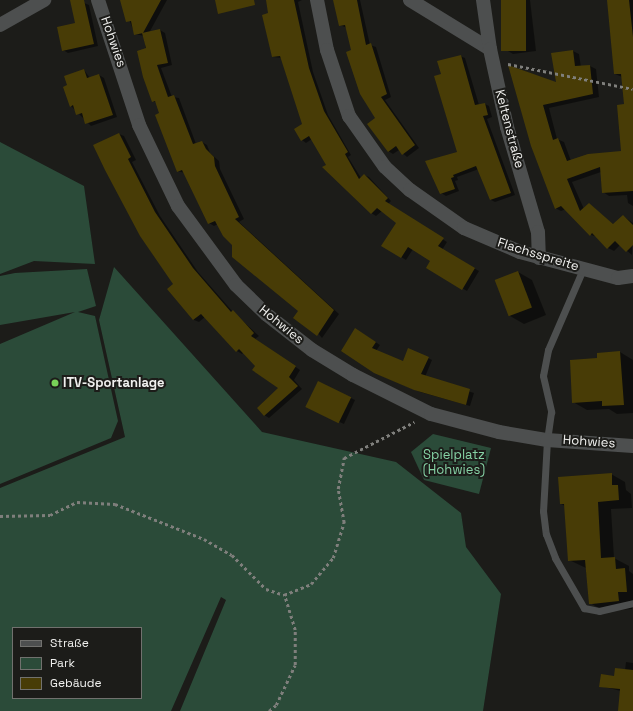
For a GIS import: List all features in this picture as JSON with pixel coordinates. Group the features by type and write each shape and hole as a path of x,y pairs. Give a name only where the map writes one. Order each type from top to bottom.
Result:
{"street":[{"path":"0,26 44,0"},
{"name":"Hohwies","path":"98,0 140,125 156,163 178,206 236,285 266,314 312,350 352,375 431,414 499,432 547,440 633,446"},
{"name":"Flachsspreite","path":"317,0 329,56 350,116 385,167 435,210 464,228 520,252 539,258 618,278 633,276"},
{"path":"410,0 490,49"},
{"name":"Keltenstraße","path":"483,0 490,49 507,127 538,232 539,258"}],"lane":[{"path":"583,269 548,350 543,376 552,412 547,440 543,511 546,534 555,558 584,608 599,611 633,603"}],"path":[{"path":"528,68 633,89"},
{"path":"0,516 50,515 77,502 115,504 204,539 232,555 266,589 284,595 311,584 333,558 344,523 338,489 344,458 431,414"},
{"path":"269,711 276,705 295,666 295,630 284,595"}],"green space":[{"path":"0,142 84,186 95,264 34,261 0,274"},
{"path":"114,267 262,432 396,462 461,513 466,547 501,594 483,711 180,711 226,600 221,597 171,711 0,711 0,488 125,437 99,320"},
{"name":"ITV-Sportanlage","path":"87,269 96,306 78,312 95,316 118,421 111,438 0,484 0,344 75,312 0,325 0,276 15,273"},
{"name":"Spielplatz (Hohwies)","path":"433,434 491,448 479,494 424,480 411,452"}],"building":[{"path":"70,0 84,0 94,44 62,51 57,27 75,23"},
{"path":"120,0 161,0 143,33 134,35 131,21 126,22"},
{"path":"215,0 254,0 255,5 218,14"},
{"path":"266,0 294,0 309,68 324,111 348,152 345,154 359,179 364,174 388,198 385,201 444,238 438,246 475,268 462,290 426,268 430,261 408,247 401,258 381,246 396,223 377,208 371,214 322,167 326,165 309,136 301,141 294,129 302,124 280,56 272,57 262,15 268,13"},
{"path":"333,0 357,0 366,45 371,43 387,94 381,97 415,145 402,155 396,146 388,152 367,124 375,118 360,94 346,52 351,50 345,25 339,26"},
{"path":"501,0 526,0 526,51 501,51"},
{"path":"607,0 629,0 633,37 633,191 602,193 600,167 567,179 580,211 589,203 613,224 623,215 633,225 633,245 626,252 615,241 607,249 592,233 590,236 561,206 555,209 531,146 508,65 556,82 551,53 573,50 575,66 590,65 593,94 543,105 553,140 558,138 567,161 588,154 621,151 617,105 624,104 621,74 614,74"},
{"path":"160,29 168,63 157,65 168,97 174,95 193,144 202,141 206,149 214,157 215,166 239,217 235,219 334,310 317,336 293,318 298,311 232,257 232,245 223,236 215,221 208,224 182,170 177,172 155,115 159,113 155,101 152,102 143,77 137,51 146,48 142,33"},
{"path":"461,55 475,105 485,103 488,115 483,116 511,193 490,200 476,166 453,175 454,177 451,178 455,189 440,194 425,161 457,152 434,76 441,74 437,61"},
{"path":"84,69 87,78 99,74 113,115 85,124 82,113 76,115 73,105 70,107 63,87 67,85 64,76"},
{"path":"119,133 131,157 128,159 155,212 193,268 231,312 233,310 254,333 251,336 296,366 289,377 298,386 264,416 257,408 278,388 252,370 255,366 239,349 236,352 201,314 193,320 167,289 173,284 140,236 105,170 93,145"},
{"path":"518,271 532,307 509,316 495,280"},
{"path":"355,328 376,342 372,348 403,361 408,348 429,357 421,374 470,389 466,405 414,390 374,373 341,351"},
{"path":"620,351 624,405 602,406 602,401 572,403 570,360 597,358 597,353"},
{"path":"318,381 351,397 339,423 305,407"},
{"path":"612,473 612,485 618,485 619,500 598,502 601,558 615,557 616,569 625,568 627,592 618,592 619,601 589,604 585,560 568,561 564,504 560,504 558,477"},
{"path":"615,668 633,670 633,711 618,711 620,689 599,687 601,674 614,676"}],"place":[{"name":"ITV-Sportanlage","path":"55,383"}]}
